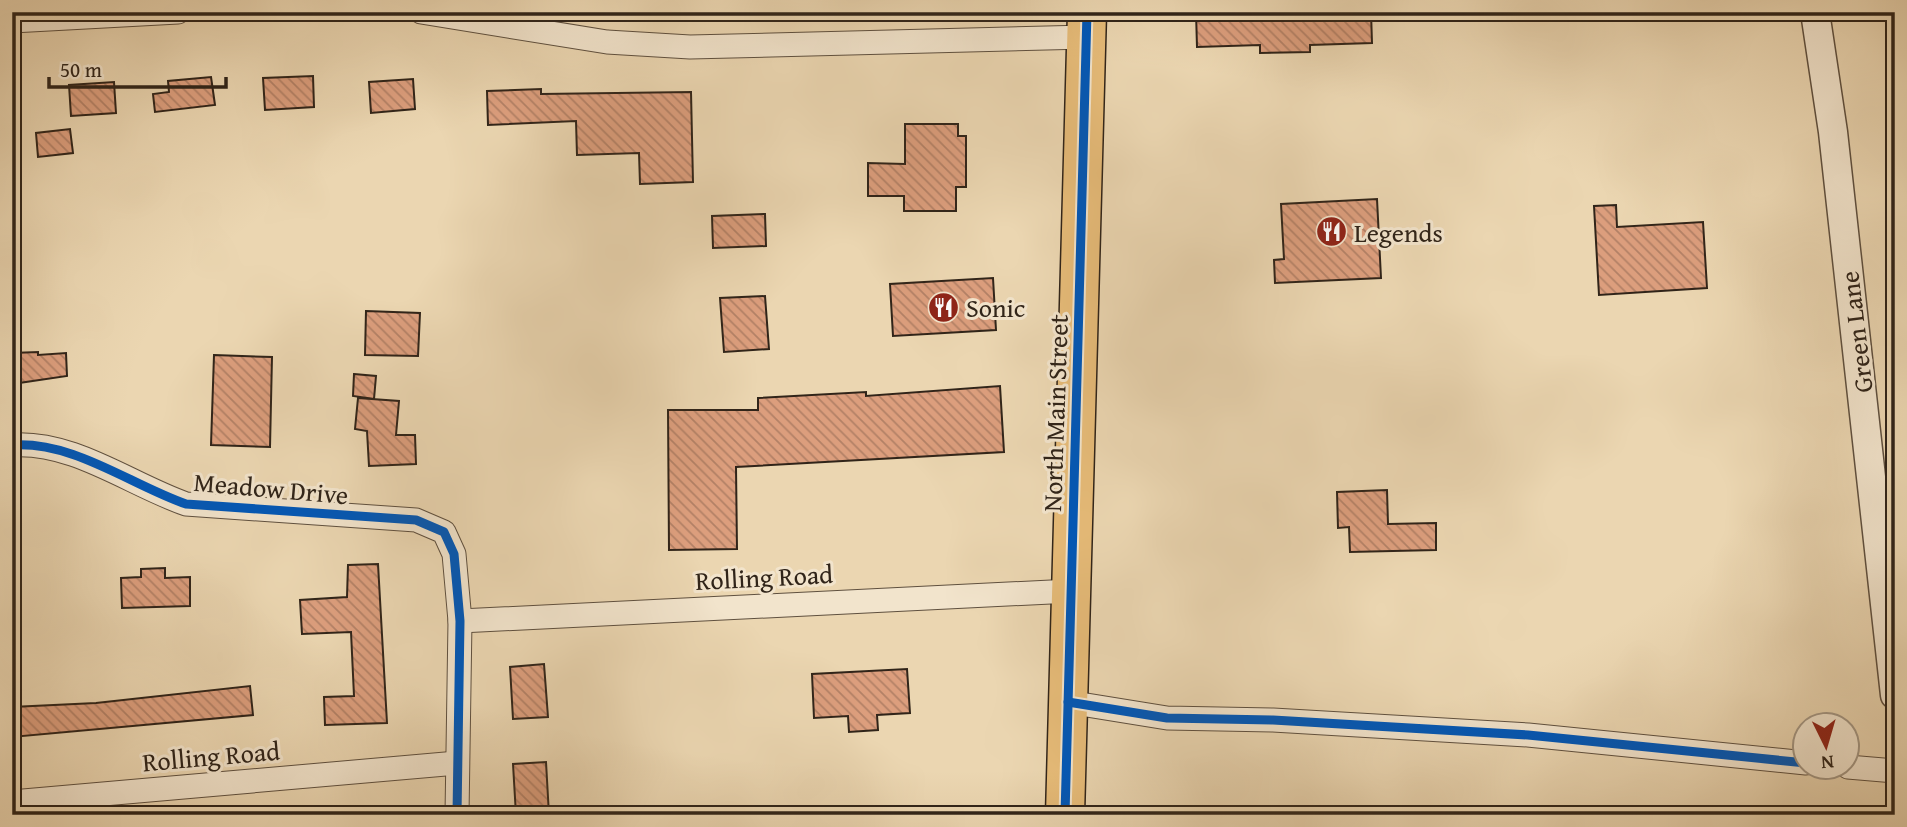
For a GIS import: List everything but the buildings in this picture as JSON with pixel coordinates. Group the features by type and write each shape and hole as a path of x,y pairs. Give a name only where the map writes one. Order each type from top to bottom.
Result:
{"highway":[{"name":"North Main Street","path":"1065,815 1087,24"}],"street":[{"path":"12,21 178,12"},
{"path":"421,12 607,42 690,47 1087,24"},
{"name":"Green Lane","path":"1815,12 1839,186 1895,695"},
{"name":"Meadow Drive","path":"12,445 37,443 69,453 186,504 416,520 444,532 454,554 460,621 457,815"},
{"name":"Rolling Road","path":"460,621 1071,591"},
{"path":"1068,702 1167,718 1273,720 1528,735 1792,761"},
{"name":"Rolling Road","path":"12,802 457,763"},
{"path":"1862,768 1895,771"}],"cycle path":[{"path":"1065,815 1087,12"},
{"path":"12,445 35,446 79,457 186,504 416,520 444,532 454,554 460,621 457,815"},
{"path":"1068,702 1167,718 1273,720 1528,735 1792,762"}],"place":[{"name":"Legends","path":"1331,232"},
{"name":"Sonic","path":"943,307"}]}
